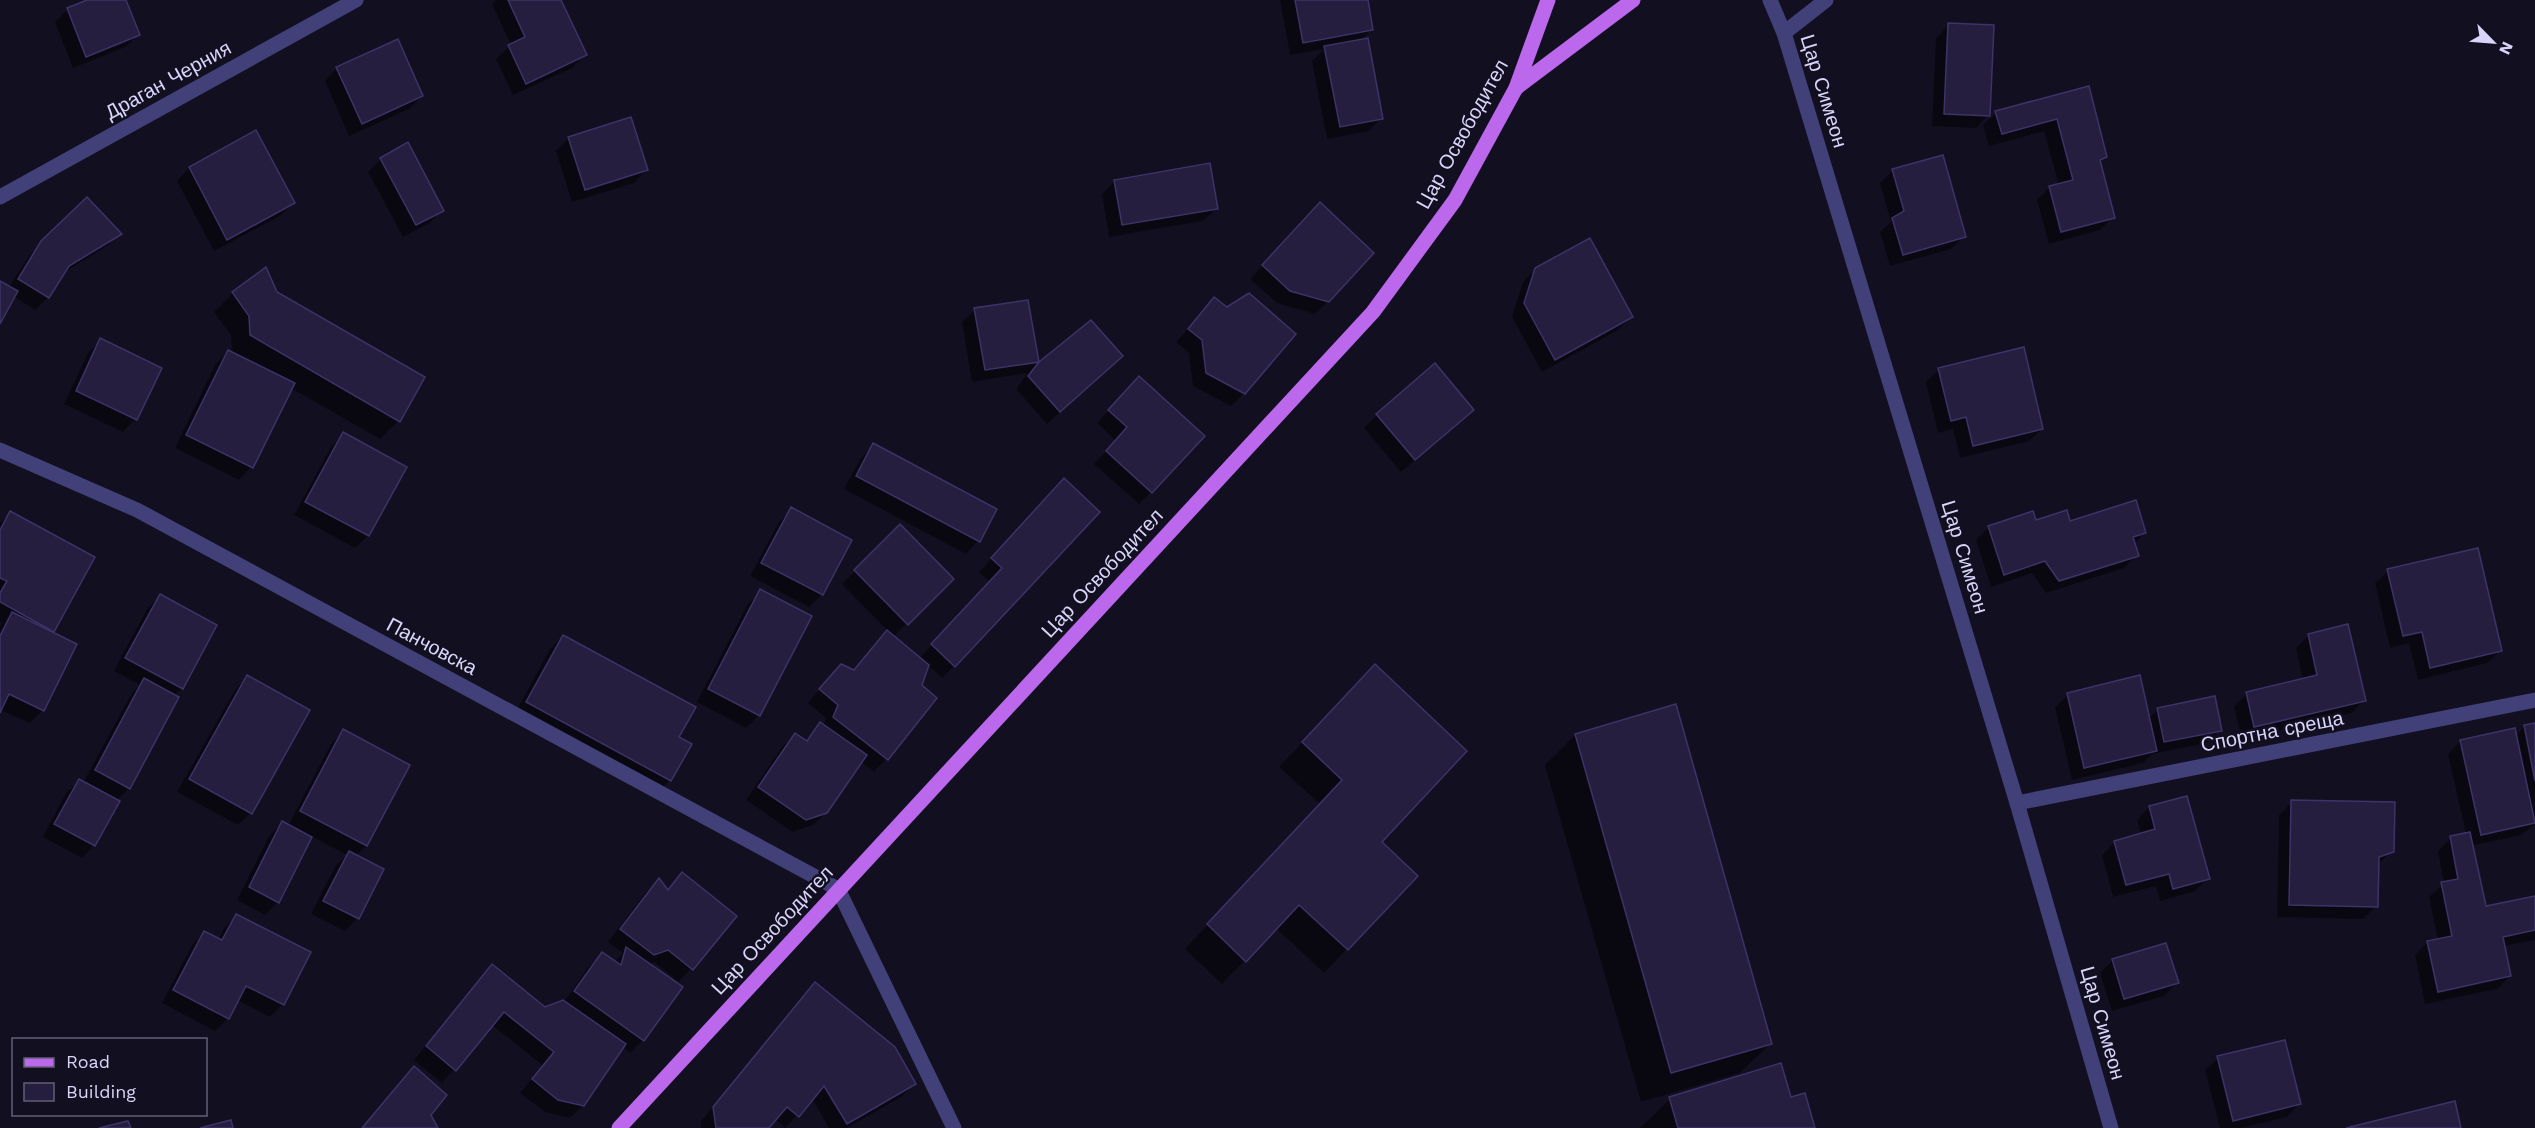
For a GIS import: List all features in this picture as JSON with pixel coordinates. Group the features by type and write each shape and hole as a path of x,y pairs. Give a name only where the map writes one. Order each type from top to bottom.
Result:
{"main road":[{"name":"Цар Освободител","path":"619,1128 1373,312 1455,200 1516,88 1548,0"},
{"path":"1516,88 1633,0"}],"street":[{"name":"Драган Черния","path":"0,197 356,0"},
{"name":"Цар Симеон","path":"1770,0 1784,33 2017,803 2111,1128"},
{"path":"1784,33 1826,0"},
{"name":"Панчовска","path":"0,450 137,510 838,890"},
{"name":"Спортна среща","path":"2017,803 2535,700"},
{"path":"838,890 954,1128"}],"building":[{"path":"87,0 126,0 140,35 86,57 67,8"},
{"path":"508,0 561,0 587,55 526,84 508,45 525,37"},
{"path":"1295,0 1368,0 1373,30 1303,43"},
{"path":"1948,23 1994,25 1990,116 1944,114"},
{"path":"1368,38 1383,119 1340,127 1324,46"},
{"path":"398,39 423,96 362,124 336,67"},
{"path":"2089,86 2107,157 2100,160 2115,218 2061,232 2049,186 2073,180 2057,119 2002,134 1995,111"},
{"path":"631,117 648,170 585,190 568,137"},
{"path":"256,130 295,203 227,240 189,167"},
{"path":"408,142 444,211 416,225 380,158"},
{"path":"1943,155 1966,237 1903,255 1892,218 1904,211 1892,169"},
{"path":"1210,163 1218,209 1122,225 1114,180"},
{"path":"87,197 122,234 69,266 49,298 18,279 41,241"},
{"path":"1320,202 1374,253 1329,302 1290,291 1262,265"},
{"path":"1590,238 1633,317 1555,360 1524,303 1535,268"},
{"path":"266,267 277,292 425,377 400,422 250,335 249,316 232,292"},
{"path":"0,281 18,291 0,324"},
{"path":"1249,293 1296,334 1245,394 1206,373 1202,340 1188,329 1214,297 1227,307"},
{"path":"1028,300 1039,362 985,370 974,308"},
{"path":"1091,320 1123,356 1060,412 1028,376 1039,362"},
{"path":"100,338 162,368 137,420 76,391"},
{"path":"2024,347 2043,429 1973,446 1966,417 1951,421 1938,368"},
{"path":"228,350 295,383 253,468 186,435"},
{"path":"1435,363 1474,410 1415,460 1376,414"},
{"path":"1139,376 1205,436 1152,493 1106,451 1127,427 1108,410"},
{"path":"343,432 407,467 369,536 305,502"},
{"path":"873,443 997,509 980,542 856,476"},
{"path":"1064,478 1100,512 955,667 931,644 1002,568 991,558"},
{"path":"2136,500 2146,533 2133,537 2139,556 2059,581 2045,561 2004,575 1988,526 2033,511 2036,520 2067,510 2070,521"},
{"path":"791,507 852,540 823,595 761,563"},
{"path":"10,511 95,557 54,632 0,602 0,593 7,581 0,578 0,530"},
{"path":"900,524 954,579 908,625 854,570"},
{"path":"2478,548 2502,651 2430,668 2422,632 2403,636 2387,569"},
{"path":"760,589 812,616 760,716 708,689"},
{"path":"160,594 217,625 183,689 125,658"},
{"path":"12,612 77,644 44,711 9,694 0,713 0,636"},
{"path":"2348,624 2366,701 2254,727 2246,692 2317,675 2308,634"},
{"path":"887,630 929,665 922,685 937,698 888,760 833,717 838,705 819,689 841,664 854,670"},
{"path":"563,635 696,707 679,737 692,744 671,781 526,702"},
{"path":"1375,664 1467,751 1382,842 1418,876 1348,950 1299,905 1246,962 1207,924 1342,780 1302,742"},
{"path":"247,675 310,710 252,814 189,779"},
{"path":"2140,675 2157,751 2084,768 2067,693"},
{"path":"144,678 179,697 130,789 95,770"},
{"path":"2215,696 2222,731 2164,742 2157,708"},
{"path":"1676,704 1772,1044 1671,1073 1575,734"},
{"path":"820,722 867,755 827,813 806,820 758,787 795,733 807,741"},
{"path":"2535,723 2535,781 2524,725"},
{"path":"2515,728 2535,823 2481,835 2460,740"},
{"path":"343,729 410,765 367,846 300,811"},
{"path":"79,779 120,801 95,846 54,824"},
{"path":"2187,796 2210,879 2173,889 2169,874 2126,885 2114,841 2155,829 2149,806"},
{"path":"2291,800 2395,802 2394,852 2379,857 2378,907 2289,905"},
{"path":"282,821 312,837 279,903 249,887"},
{"path":"2470,832 2486,906 2535,896 2535,930 2503,937 2511,976 2438,992 2427,941 2452,936 2441,882 2458,879 2450,836"},
{"path":"349,851 384,869 359,919 323,901"},
{"path":"682,872 737,916 693,970 668,950 654,955 620,929 659,878 668,890"},
{"path":"236,914 311,952 284,1005 246,986 229,1019 173,990 204,931 222,940"},
{"path":"2166,943 2179,983 2124,999 2112,959"},
{"path":"626,947 683,987 644,1041 574,991 602,952 621,965"},
{"path":"492,964 545,1007 563,1000 626,1044 584,1106 558,1100 532,1079 554,1052 504,1012 456,1071 426,1046"},
{"path":"815,982 895,1047 916,1084 847,1124 824,1086 799,1117 787,1107 769,1128 716,1128 713,1107"},
{"path":"2285,1040 2301,1104 2233,1121 2217,1056"},
{"path":"1781,1063 1791,1097 1805,1093 1815,1128 1678,1128 1669,1097"},
{"path":"414,1066 447,1095 431,1115 438,1128 362,1128"},
{"path":"2455,1101 2461,1128 2346,1128"},
{"path":"231,1120 233,1128 200,1128"},
{"path":"128,1121 131,1128 99,1128"}]}
